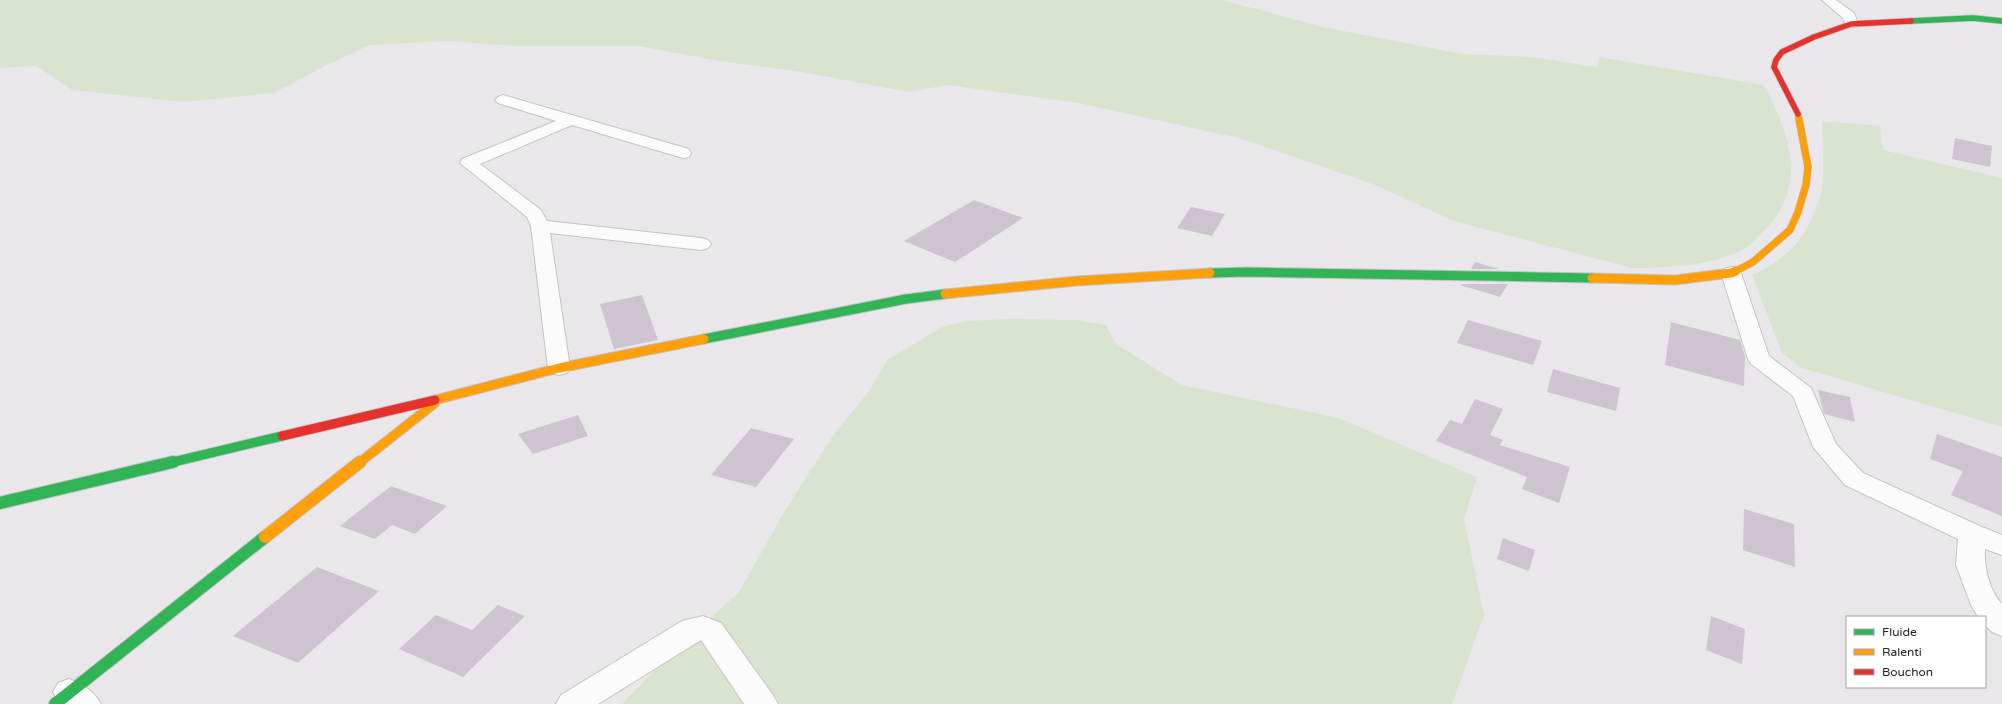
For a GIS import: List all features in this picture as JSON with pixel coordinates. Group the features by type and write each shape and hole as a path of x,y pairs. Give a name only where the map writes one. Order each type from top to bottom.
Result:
{"street":[{"path":"1828,0 1849,16 1851,24"},
{"path":"0,504 440,400 559,368 906,299 1026,284 1247,272 1659,280 1707,277 1731,273 1753,262 1790,230 1798,212 1806,185 1808,167 1798,114 1774,67 1776,60 1782,52 1851,24 1973,18 2002,21"},
{"path":"503,100 683,154"},
{"path":"559,368 540,226 535,214 468,163 571,120"},
{"path":"540,226 702,244"},
{"path":"1731,273 1759,359 1803,393 1825,447 1854,479 1972,534 2002,545"},
{"path":"70,700 440,400"},
{"path":"1972,534 1970,565 1985,605 2002,624"},
{"path":"572,704 692,629 702,628 711,631 762,704"}],"green space":[{"path":"0,0 1222,0 1323,27 1462,54 1532,57 1597,67 1599,57 1764,85 1781,121 1787,140 1791,177 1787,195 1779,213 1765,230 1747,247 1721,258 1691,265 1632,268 1454,221 1375,185 1239,138 1078,103 947,85 909,92 802,72 719,61 638,46 514,46 449,41 370,45 327,65 274,93 183,102 72,90 36,66 0,68"},
{"path":"1822,121 1880,126 1883,150 2002,178 2002,427 1802,368 1782,353 1752,275 1773,264 1790,250 1804,233 1809,223 1820,197 1822,186"},
{"path":"1008,319 1075,320 1106,325 1116,344 1182,385 1339,418 1477,477 1464,519 1484,615 1452,704 622,704 668,657 739,592 784,512 834,434 869,391 887,360 942,327 967,321"}],"building":[{"path":"1955,138 1992,146 1990,167 1952,159"},
{"path":"974,200 1023,218 955,262 904,241"},
{"path":"1191,207 1225,214 1212,236 1177,228"},
{"path":"1475,262 1499,269 1471,269"},
{"path":"1508,284 1500,297 1460,285"},
{"path":"642,295 658,340 614,349 600,304"},
{"path":"1468,320 1542,341 1533,365 1457,343"},
{"path":"1671,322 1740,340 1745,356 1744,386 1665,365"},
{"path":"1553,369 1620,388 1616,411 1547,392"},
{"path":"1818,390 1850,397 1855,422 1824,414"},
{"path":"1475,399 1503,409 1490,435 1503,440 1500,445 1570,467 1559,503 1522,489 1527,477 1436,441 1450,420 1462,424"},
{"path":"578,415 588,436 533,454 518,434"},
{"path":"751,428 794,439 756,487 711,475"},
{"path":"1937,434 2002,457 2002,516 1951,495 1963,471 1930,459"},
{"path":"391,486 447,506 415,534 392,525 375,539 340,526"},
{"path":"1744,509 1794,524 1795,567 1743,550"},
{"path":"1503,538 1535,550 1529,571 1497,559"},
{"path":"317,567 379,591 298,663 233,636"},
{"path":"498,605 525,616 463,677 399,649 436,615 472,630"},
{"path":"1711,616 1745,629 1742,664 1706,650"}],"traffic: fast":[{"path":"1911,21 1973,18 2002,21"},
{"path":"1210,273 1247,272 1592,278"},
{"path":"704,339 906,299 945,294"},
{"path":"0,503 282,436"},
{"path":"55,704 265,537"}],"traffic: slow":[{"path":"1592,278 1675,280 1731,273 1753,262 1790,230 1798,212 1806,185 1808,167 1798,114"},
{"path":"945,294 1077,281 1210,273"},
{"path":"435,400 559,368 704,339"},
{"path":"265,537 435,403"}],"traffic: jam":[{"path":"1798,114 1774,67 1776,60 1782,52 1814,37 1851,24 1911,21"},
{"path":"282,436 435,400"}]}
